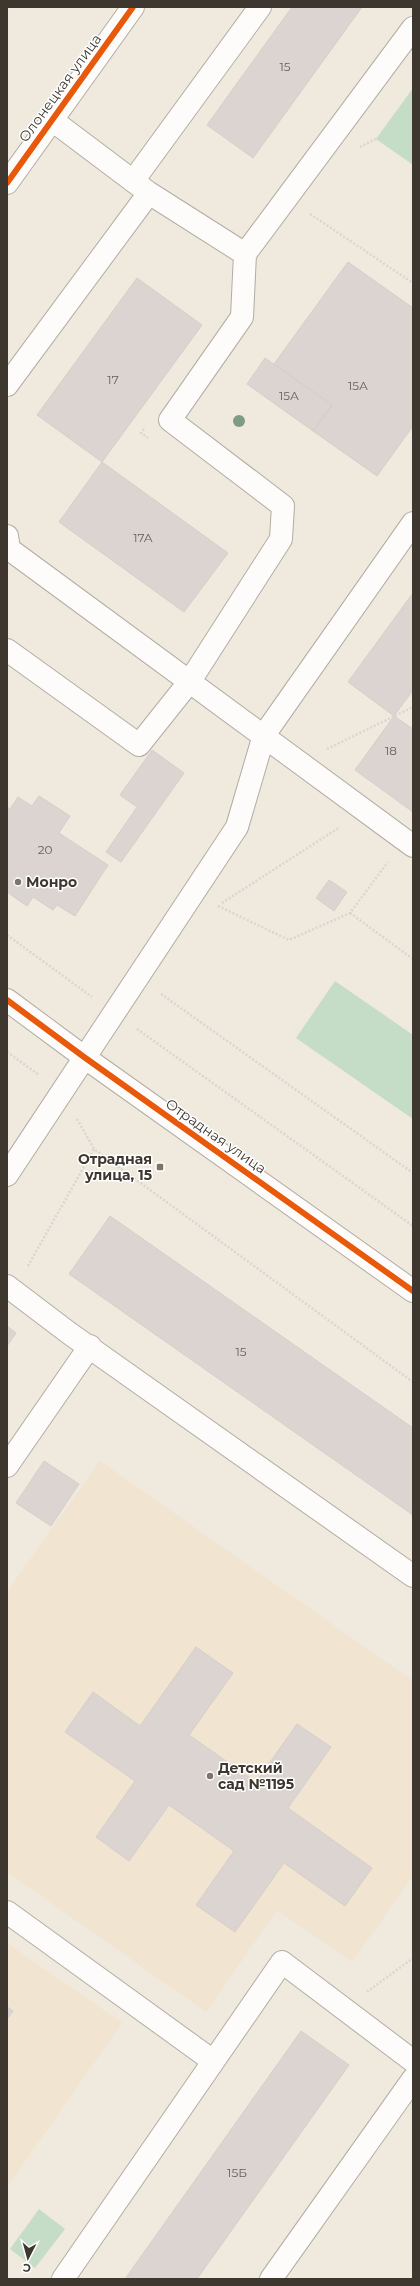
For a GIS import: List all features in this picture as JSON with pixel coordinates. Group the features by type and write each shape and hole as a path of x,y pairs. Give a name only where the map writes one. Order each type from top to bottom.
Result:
{"street":[{"name":"Олонецкая улица","path":"7,183 133,7"},
{"path":"7,386 260,7"},
{"path":"7,650 139,745 190,681 281,539 283,506 170,420 242,317 245,254 413,28"},
{"path":"52,120 141,187 245,254"},
{"path":"7,1175 137,976 237,827 264,735 413,523"},
{"path":"7,536 9,549 409,843"},
{"name":"Отрадная улица","path":"7,1000 84,1057 413,1291"},
{"path":"10,1288 413,1576"},
{"path":"7,1466 90,1346"},
{"path":"7,1912 213,2061"},
{"path":"63,2279 282,1962 413,2061"},
{"path":"271,2279 413,2079"}],"path":[{"path":"287,198 413,283"},
{"path":"300,762 413,707"},
{"path":"213,912 217,906 366,810"},
{"path":"217,906 289,940 350,913 409,843"},
{"path":"350,913 413,959"},
{"path":"7,935 413,1226"},
{"path":"137,976 413,1173"},
{"path":"7,1052 61,1092 94,1149 413,1382"},
{"path":"10,1288 94,1149"},
{"path":"344,2009 413,1958"}],"shaded area":[{"name":"Детский сад №1195","path":"100,1461 413,1681 413,1876 352,1962 277,1910 206,2012 7,1872 7,1592"},
{"path":"7,1943 122,2023 7,2187"}],"green space":[{"path":"413,88 413,165 376,139"},
{"path":"335,981 413,1035 413,1119 296,1038"},
{"path":"39,2209 65,2229 35,2268 10,2249"}],"building":[{"path":"292,7 362,7 253,158 207,125"},
{"path":"348,262 413,308 413,426 377,476 313,431 332,405 274,364"},
{"path":"137,278 202,325 102,462 37,415"},
{"path":"265,358 332,405 313,431 247,384"},
{"path":"102,462 228,553 184,612 59,522"},
{"path":"413,593 413,690 394,716 348,682"},
{"path":"394,716 413,729 413,812 355,770"},
{"path":"152,750 184,773 121,862 106,852 137,807 120,795"},
{"path":"39,796 70,816 59,833 108,865 75,916 57,905 53,910 33,897 27,906 7,892 7,807 10,809 18,797 32,806"},
{"path":"329,880 347,892 334,911 316,898"},
{"path":"110,1216 413,1428 413,1515 69,1274"},
{"path":"7,1326 16,1333 7,1346"},
{"path":"44,1461 79,1484 51,1526 16,1503"},
{"path":"196,1647 233,1673 189,1735 256,1782 297,1724 331,1747 288,1808 372,1868 345,1906 284,1863 235,1932 196,1905 234,1851 169,1805 129,1861 96,1837 135,1781 65,1732 93,1692 140,1726"},
{"path":"7,2007 13,2011 7,2019"},
{"path":"301,2031 349,2065 197,2279 125,2279"}],"cycle path":[{"path":"7,183 133,7"},
{"path":"7,1000 84,1057 413,1291"}],"place":[{"name":"Монро","path":"18,882"},
{"name":"Отрадная улица, 15","path":"160,1167"},
{"name":"Детский сад №1195","path":"210,1776"}]}
